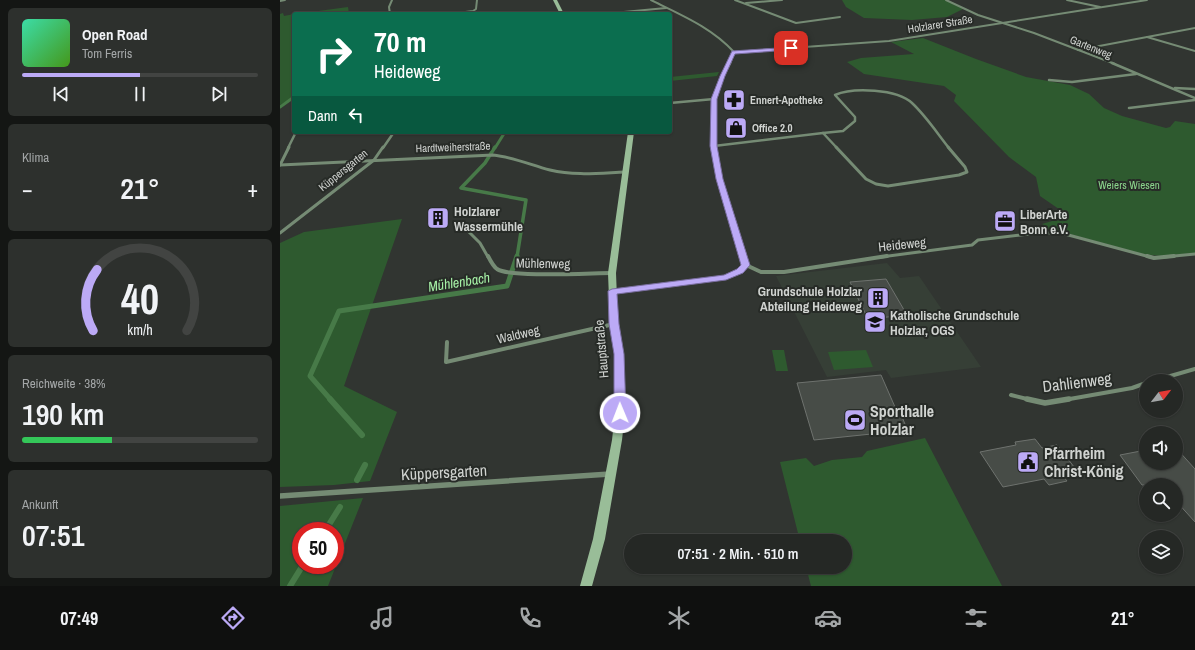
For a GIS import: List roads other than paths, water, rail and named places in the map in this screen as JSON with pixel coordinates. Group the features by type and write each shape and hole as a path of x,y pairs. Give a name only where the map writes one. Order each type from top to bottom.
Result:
{"main road":[{"path":"556,0 561,12"},
{"name":"Hauptstraße","path":"586,586 599,539 617,440 620,413 619,354 614,324 612,273 631,134"}],"street":[{"path":"280,1 285,0"},
{"path":"390,12 389,7 392,0"},
{"path":"465,12 476,9 476,0"},
{"path":"612,291 726,277 740,271 746,265 720,179 714,146 714,99 722,76 734,52 726,42 716,35 651,0"},
{"path":"735,0 796,23 840,17"},
{"path":"744,3 782,0"},
{"name":"Gartenweg","path":"946,0 975,14 1004,22 1078,50 1172,88 1195,99"},
{"path":"1067,0 1102,8"},
{"name":"Holzlarer Straße","path":"734,52 889,41 1147,0"},
{"path":"624,12 667,8"},
{"path":"1078,50 1145,36 1195,28"},
{"path":"1145,36 1195,52"},
{"path":"1049,80 1072,82 1137,74"},
{"name":"Gartenweg","path":"1172,88 1195,89"},
{"path":"714,146 823,133 843,131 855,121 855,116 835,95 841,92 860,89 903,98 911,102 965,167 967,172 959,175 888,186 876,184 866,179 823,133"},
{"path":"672,103 714,99"},
{"path":"1129,108 1195,99"},
{"path":"280,164 295,134"},
{"name":"Küppersgarten","path":"280,233 374,160 393,134"},
{"name":"Hardtweiherstraße","path":"280,164 501,155 551,170 579,173 625,172"},
{"name":"Mühlenweg","path":"469,232 480,243 495,268 501,271 522,274 612,273"},
{"name":"Heideweg","path":"746,265 761,272 784,272 844,261 929,252 972,245 978,240 1049,232 1154,258 1195,254"},
{"name":"Waldweg","path":"447,342 446,362 614,324"},
{"path":"1178,374 1195,369"},
{"name":"Dahlienweg","path":"1011,395 1045,403 1139,386"},
{"name":"Küppersgarten","path":"280,496 610,474"}],"waterway":[{"path":"280,107 292,98"},
{"name":"Mühlenbach","path":"495,148 504,134"},
{"name":"Mühlenbach","path":"495,147 485,163 461,188 526,200 517,257"},
{"name":"Mühlenbach","path":"331,400 310,376 339,311 507,286 517,256"},
{"name":"Mühlenbach","path":"330,399 362,435"},
{"name":"Mühlenbach","path":"357,480 365,465"},
{"name":"Mühlenbach","path":"331,522 340,507"},
{"name":"Mühlenbach","path":"290,586 297,574"}],"place":[{"name":"Ennert-Apotheke","path":"734,100"},
{"name":"Office 2.0","path":"736,128"},
{"name":"Holzlarer Wassermühle","path":"438,218"},
{"name":"LiberArte Bonn e.V.","path":"1005,221"},
{"name":"Grundschule Holzlar Abteilung Heideweg","path":"878,298"},
{"name":"Katholische Grundschule Holzlar, OGS","path":"875,322"},
{"name":"Sporthalle Holzlar","path":"855,420"},
{"name":"Pfarrheim Christ-König","path":"1028,462"}],"park label":[{"name":"Weiers Wiesen","path":"1129,185"}]}
